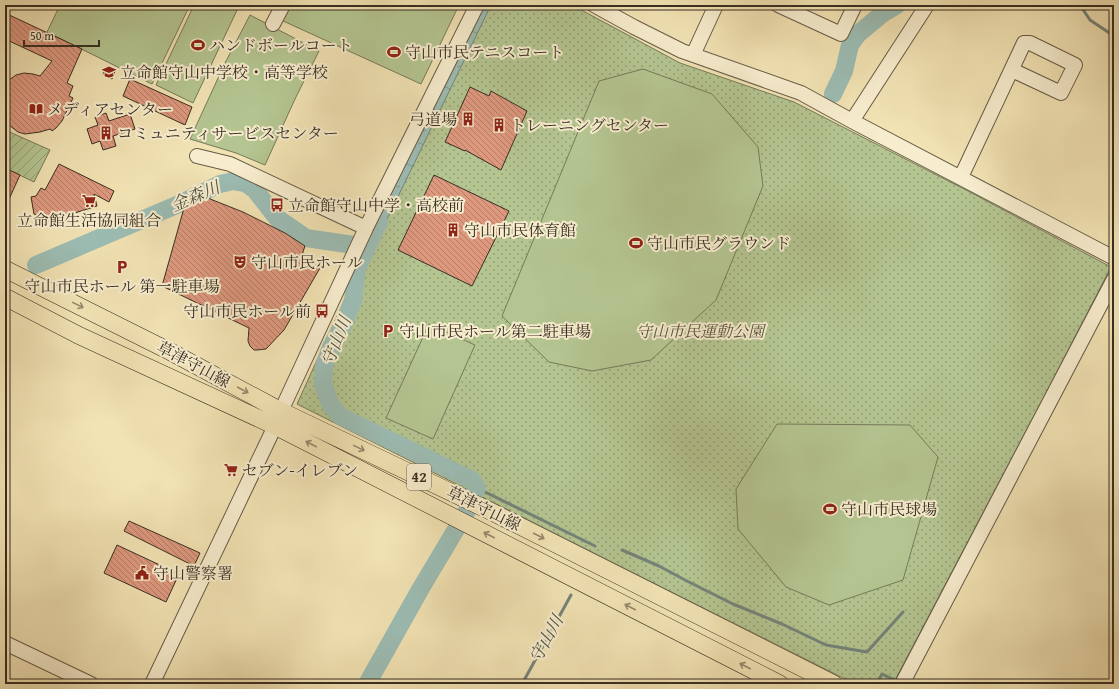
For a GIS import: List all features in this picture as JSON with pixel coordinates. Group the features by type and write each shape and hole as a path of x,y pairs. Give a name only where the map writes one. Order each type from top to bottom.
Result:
{"main road":[{"name":"草津守山線","path":"5,269 171,352 281,410 490,511 834,684"},
{"name":"草津守山線","path":"5,297 78,335 275,426 780,684"}],"street":[{"path":"273,24 283,5"},
{"path":"152,684 275,426 281,410 364,233 477,5"},
{"path":"594,5 682,51 801,93 1114,258"},
{"path":"692,55 716,5"},
{"path":"778,5 841,34 855,5"},
{"path":"852,121 927,5"},
{"path":"961,177 1012,70"},
{"path":"197,156 230,164 364,233"},
{"path":"902,684 1114,279"},
{"path":"5,644 91,684"}],"green space":[{"path":"60,5 190,5 152,84 47,32"},
{"name":"ハンドボールコート","path":"194,5 239,6 193,103 156,85"},
{"name":"守山市民テニスコート","path":"289,5 459,5 421,84 281,20"},
{"name":"守山市民運動公園","path":"479,5 572,5 680,63 794,102 968,191 1111,267 893,684 855,684 297,404"},
{"path":"250,15 319,51 265,165 236,153 190,139 225,63"},
{"name":"守山市民グラウンド","path":"643,69 712,94 758,147 763,186 716,300 651,360 592,371 549,362 502,316 599,81"},
{"path":"5,130 50,150 34,182 5,168"},
{"path":"429,324 475,345 433,439 386,418"},
{"name":"守山市民球場","path":"777,424 910,425 938,457 903,580 829,605 786,587 738,529 736,489"}],"water":[{"path":"481,5 491,5 392,209 374,245 364,243"}],"building":[{"name":"メディアセンター","path":"5,13 82,49 67,83 73,86 69,96 73,98 62,121 52,131 50,129 25,134 18,132 5,122 5,83 16,75 24,73 40,76 52,61 5,39"},
{"path":"106,67 115,71 112,79 103,74"},
{"path":"130,79 192,107 185,125 123,96"},
{"name":"トレーニングセンター","path":"470,87 489,96 491,91 527,111 501,170 465,150 445,142"},
{"name":"コミュニティサービスセンター","path":"106,113 109,121 130,114 135,129 113,136 116,146 103,150 100,141 92,144 87,129 98,125 95,117"},
{"path":"59,164 114,191 109,202 94,194 97,206 49,221 34,214 31,197 36,196 41,188 45,190"},
{"path":"5,168 20,175 5,208"},
{"name":"守山市民体育館","path":"434,175 509,211 472,286 398,250"},
{"name":"守山市民ホール","path":"195,193 243,212 285,233 305,246 302,255 320,268 284,330 266,349 254,350 250,346 248,341 249,328 162,286 184,208"},
{"path":"129,521 200,553 194,566 124,531"},
{"name":"守山警察署","path":"117,545 179,574 166,602 104,573"}],"waterway":[{"path":"833,94 844,71 850,45 858,34 882,14 897,5"},
{"path":"1080,5 1090,20 1114,36"},
{"name":"金森川","path":"36,265 179,204 220,184 233,181 245,183 255,190 277,218 306,238 367,247"},
{"name":"守山川","path":"367,684 421,588 467,511 477,488 472,480 340,416 330,404 323,383 324,366 331,347 344,323 353,300 357,268 379,222"},
{"name":"守山川","path":"477,488 595,546"},
{"path":"622,550 659,566 733,604 782,624 826,645 867,652 903,612"},
{"name":"守山川","path":"522,684 571,595"},
{"path":"877,684 882,674 899,682"}],"place":[{"name":"ハンドボールコート","path":"198,45"},
{"name":"守山市民テニスコート","path":"394,52"},
{"name":"立命館守山中学校・高等学校","path":"109,72"},
{"name":"メディアセンター","path":"36,109"},
{"name":"弓道場","path":"468,119"},
{"name":"トレーニングセンター","path":"499,125"},
{"name":"コミュニティサービスセンター","path":"106,133"},
{"name":"立命館生活協同組合","path":"89,201"},
{"name":"立命館守山中学・高校前","path":"277,205"},
{"name":"守山市民体育館","path":"453,230"},
{"name":"守山市民グラウンド","path":"636,243"},
{"name":"守山市民ホール","path":"240,262"},
{"name":"守山市民ホール 第一駐車場","path":"122,267"},
{"name":"守山市民ホール前","path":"322,311"},
{"name":"守山市民ホール第二駐車場","path":"388,331"},
{"name":"セブン-イレブン","path":"231,470"},
{"name":"守山市民球場","path":"830,509"},
{"name":"守山警察署","path":"142,573"}]}
